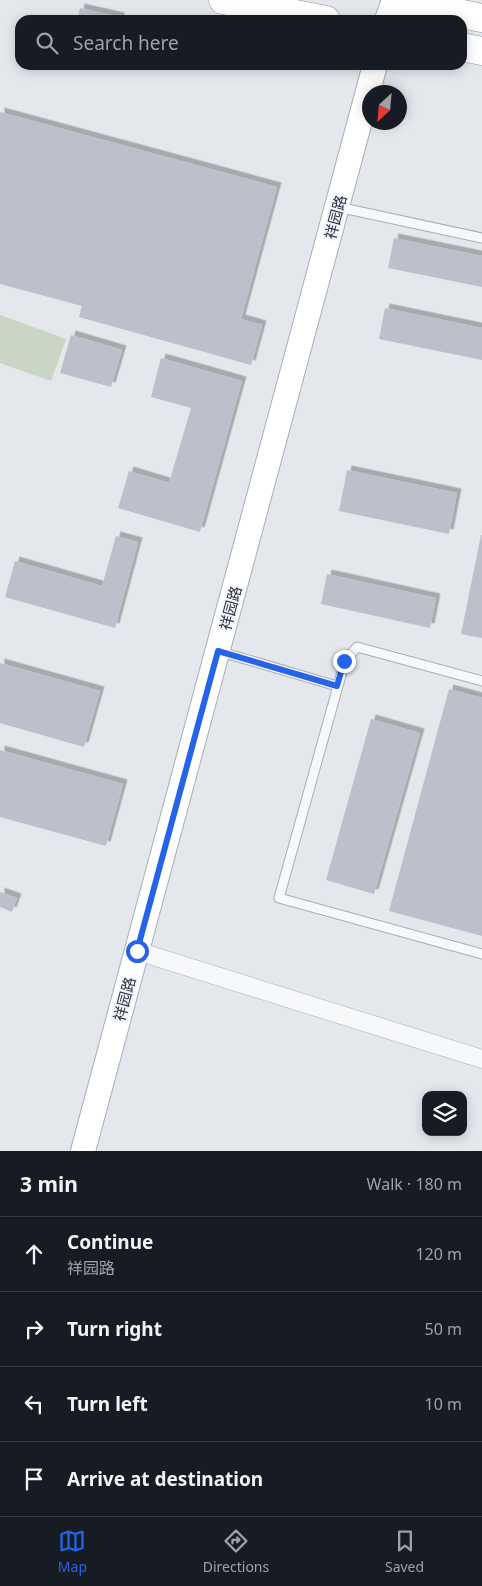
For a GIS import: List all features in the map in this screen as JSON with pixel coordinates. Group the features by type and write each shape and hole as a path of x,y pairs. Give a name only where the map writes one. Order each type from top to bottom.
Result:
{"highway":[{"path":"223,0 300,15"},
{"path":"395,0 482,18"},
{"path":"467,48 482,51"}],"street":[{"path":"389,15 395,0"},
{"name":"祥园路","path":"83,1151 374,70"},
{"path":"137,951 482,1059"}],"lane":[{"path":"338,207 482,238"},
{"path":"482,681 357,647 344,661 279,898 482,954"},
{"path":"218,651 337,686"}],"green space":[{"path":"0,315 66,339 51,381 0,363"}],"building":[{"path":"80,8 111,15 79,15"},
{"path":"0,112 277,187 241,319 262,325 251,365 79,317 82,306 0,284"},
{"path":"394,238 482,256 482,287 388,268"},
{"path":"385,308 482,328 482,360 379,339"},
{"path":"71,335 122,350 111,387 60,373"},
{"path":"161,358 242,381 200,532 118,508 129,471 169,483 191,408 151,397"},
{"path":"347,470 457,493 449,534 339,511"},
{"path":"482,535 482,638 461,634"},
{"path":"116,536 138,542 115,628 5,597 15,561 102,586"},
{"path":"327,574 436,598 430,628 321,604"},
{"path":"0,663 100,691 84,747 0,723"},
{"path":"449,689 482,698 482,936 389,911"},
{"path":"371,719 420,733 374,894 326,880"},
{"path":"0,750 123,784 106,846 0,817"},
{"path":"0,892 17,898 12,912 0,907"}],"route":[{"path":"137,951 218,651 337,686 344,661"}]}
